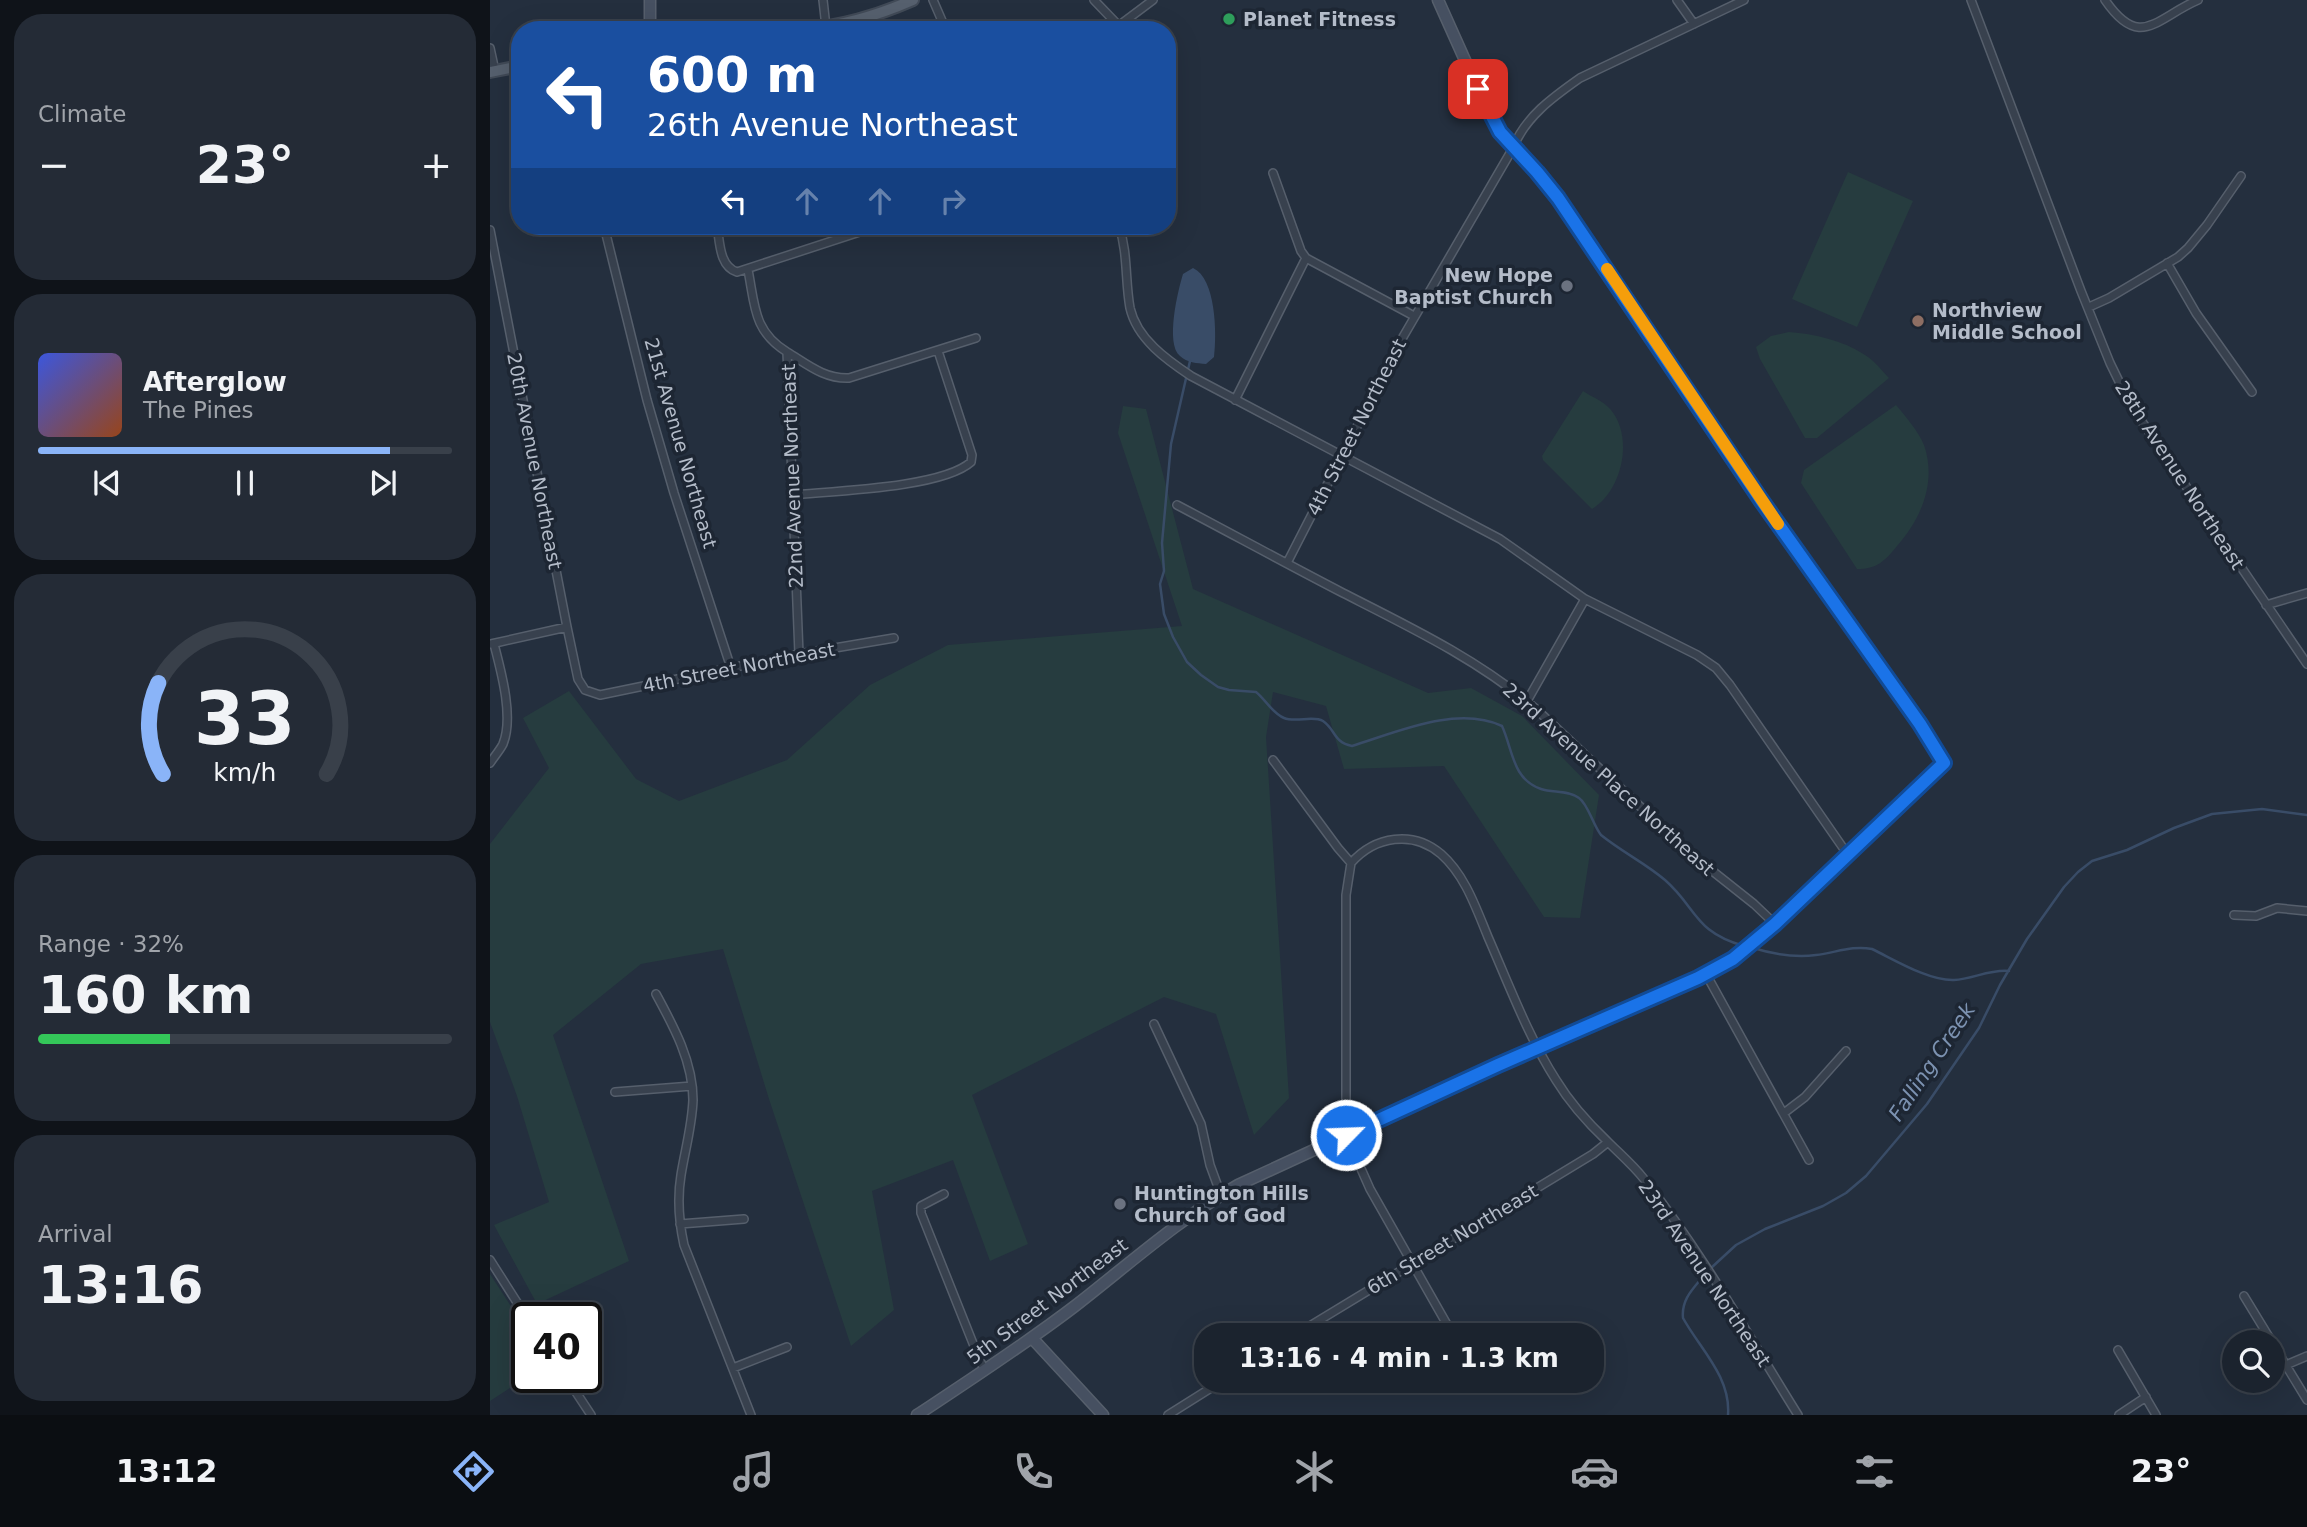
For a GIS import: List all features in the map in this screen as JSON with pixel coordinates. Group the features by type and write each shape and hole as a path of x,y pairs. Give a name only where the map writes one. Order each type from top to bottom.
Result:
{"main road":[{"path":"853,21 876,16 913,0"},
{"path":"493,71 511,68"}],"street":[{"path":"650,0 650,21"},
{"path":"823,0 825,21"},
{"path":"933,0 942,21"},
{"path":"1094,0 1110,21"},
{"path":"1123,21 1153,0"},
{"path":"1438,0 1489,113 1513,148"},
{"path":"1677,0 1694,24"},
{"name":"4th Street Northeast","path":"1287,563 1414,316 1513,148 1518,134 1558,93 1580,78 1744,0"},
{"name":"28th Avenue Northeast","path":"1971,0 2110,363 2130,404 2307,664"},
{"path":"2105,0 2126,24 2137,27 2154,24 2198,0"},
{"path":"490,48 493,71"},
{"name":"5th Street Northeast","path":"917,1415 1032,1338 1168,1232 1221,1195 1346,1135 1706,974 1733,959 1775,924 1944,763 1920,724 1761,500 1558,198 1513,148"},
{"path":"1273,173 1301,251 1307,258 1414,316"},
{"path":"2089,307 2105,300 2188,248 2241,176"},
{"name":"20th Avenue Northeast","path":"490,230 567,627 578,679 585,690"},
{"name":"21st Avenue Northeast","path":"606,235 647,400 731,668"},
{"path":"720,235 726,265 737,272 852,235"},
{"path":"1121,235 1130,307 1144,336 1158,352 1176,366 1235,400 1500,539 1585,599 1683,647 1716,668 1848,855"},
{"path":"1235,400 1307,258"},
{"path":"2167,263 2196,313 2252,392"},
{"name":"22nd Avenue Northeast","path":"748,270 760,326 770,340 787,352 799,654"},
{"path":"787,352 824,374 842,378 976,338"},
{"path":"792,495 890,487 955,471 971,462 972,454 938,351"},
{"name":"23rd Avenue Place Northeast","path":"1177,505 1460,655 1527,701 1691,854 1775,924"},
{"path":"2266,605 2307,593"},
{"path":"1527,701 1585,599"},
{"path":"490,763 503,743 507,716 506,697 492,644 567,627"},
{"name":"4th Street Northeast","path":"585,690 600,695 799,654 894,638"},
{"path":"1273,760 1351,863 1346,895 1346,1135 1370,1189 1446,1323"},
{"name":"23rd Avenue Northeast","path":"1351,863 1368,847 1381,841 1417,842 1436,851 1451,865 1468,891 1519,1009 1566,1095 1643,1177 1689,1241 1798,1415"},
{"path":"2234,915 2256,916 2277,908 2307,911"},
{"path":"1706,974 1809,1160"},
{"path":"656,994 684,1050 692,1086 689,1135 679,1189 680,1224 689,1262 751,1415"},
{"path":"1154,1024 1201,1124 1210,1165 1221,1195"},
{"path":"1784,1113 1804,1097 1846,1051"},
{"path":"615,1092 692,1086"},
{"name":"6th Street Northeast","path":"1314,1323 1593,1154 1608,1142"},
{"path":"944,1194 921,1206 921,1213 985,1370"},
{"path":"680,1224 744,1219"},
{"path":"490,1260 517,1302"},
{"path":"2244,1296 2265,1330"},
{"path":"1032,1338 1103,1415"},
{"path":"733,1368 787,1346"},
{"path":"2118,1350 2156,1415"},
{"path":"2307,1356 2286,1365 2307,1400"},
{"path":"577,1393 591,1415"},
{"path":"1168,1415 1203,1393"},
{"path":"2119,1415 2146,1397"}],"green space":[{"path":"1848,172 1913,201 1857,327 1792,299"},
{"path":"1789,332 1818,336 1847,345 1868,357 1889,378 1817,438 1805,438 1760,359 1756,347 1771,336"},
{"path":"1583,391 1611,410 1622,435 1623,449 1617,477 1611,490 1592,509 1542,456"},
{"path":"1896,405 1924,445 1929,473 1924,499 1913,524 1888,556 1875,566 1857,569 1801,483 1804,470"},
{"path":"1123,406 1146,409 1193,589 1428,693 1471,688 1522,716 1599,795 1580,918 1544,917 1444,766 1344,769 1326,706 1273,692 1266,737 1289,1098 1254,1135 1216,1014 1164,997 972,1095 1028,1244 990,1261 953,1160 872,1191 894,1310 851,1346 769,1099 723,949 641,964 553,1035 629,1261 541,1302 536,1302 494,1225 549,1202 517,1096 490,1022 490,844 549,768 523,718 569,691 636,779 679,801 787,760 870,685 948,645 1182,626 1118,433"},
{"path":"490,1274 511,1306 511,1387 490,1401"}],"water":[{"path":"1193,268 1201,274 1206,283 1213,308 1214,357 1206,364 1192,362 1180,356 1173,340 1174,317 1183,274"}],"waterway":[{"path":"1190,361 1171,444 1162,543 1164,571 1160,584 1164,614 1187,662 1218,687 1256,692 1284,718 1323,721 1341,742 1352,746 1407,728 1447,719 1484,720 1502,726 1515,763 1524,778 1541,789 1579,798 1601,835 1665,880 1715,934 1744,946"},
{"name":"Falling Creek","path":"1711,1268 1736,1245 1765,1229 1823,1206 1846,1193 1866,1176 1927,1104 1979,1028 2027,939 2064,887 2092,861 2127,850 2212,814 2262,809 2307,815"},
{"path":"1753,948 1800,956 1872,949 1912,969 1934,977 1954,980 1995,971 2009,971"},
{"name":"Falling Creek","path":"1706,1273 1686,1299 1683,1318 1720,1376 1728,1401 1728,1415"}],"slow traffic":[{"path":"1607,269 1778,524"}],"place":[{"name":"Planet Fitness","path":"1229,19"},
{"name":"New Hope Baptist Church","path":"1567,286"},
{"name":"Northview Middle School","path":"1918,321"},
{"name":"Huntington Hills Church of God","path":"1120,1204"}],"route":[{"path":"1346,1135 1716,970 1775,924 1944,763 1920,724 1702,414 1558,198 1500,132 1478,89"}]}
